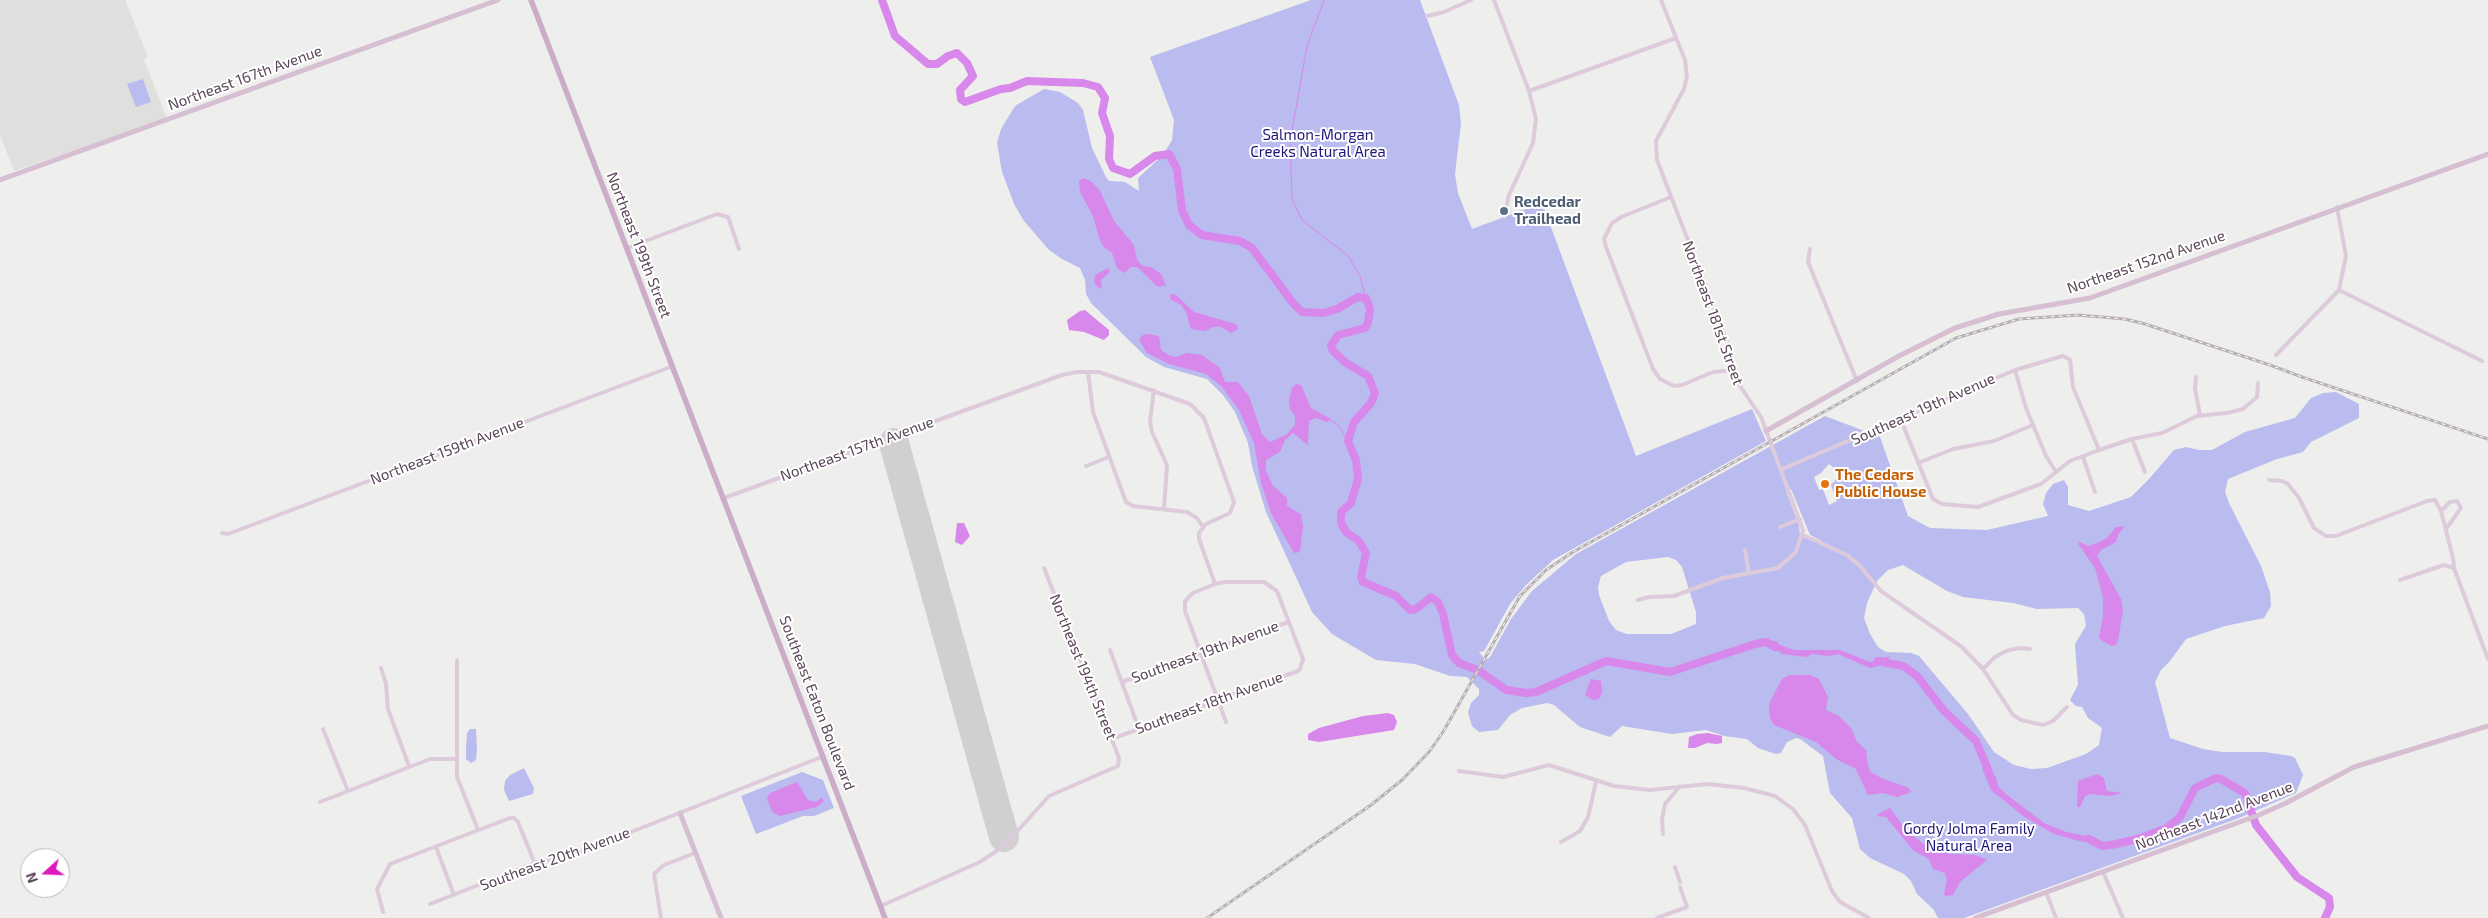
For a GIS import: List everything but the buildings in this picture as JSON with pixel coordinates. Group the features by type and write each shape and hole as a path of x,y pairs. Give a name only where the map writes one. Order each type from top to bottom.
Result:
{"main road":[{"name":"Northeast 199th Street","path":"531,0 724,498"},
{"name":"Southeast Eaton Boulevard","path":"724,498 885,918"}],"street":[{"name":"Northeast 167th Avenue","path":"0,180 498,0"},
{"path":"1427,16 1444,12 1472,0"},
{"path":"1494,0 1529,91 1536,115 1535,137 1531,150 1509,195 1504,217"},
{"name":"Northeast 181st Street","path":"1661,0 1685,60 1687,76 1684,89 1658,135 1656,148 1659,168 1729,348 1732,370 1738,384 1757,409 1800,518 1803,535"},
{"path":"1529,91 1676,38"},
{"name":"Northeast 152nd Avenue","path":"1766,431 1928,341 1967,324 2001,314 2090,298 2337,207 2488,154"},
{"path":"1671,197 1620,217 1612,223 1604,240 1606,247 1653,369 1660,379 1674,386 1682,385 1713,372 1732,370"},
{"path":"2276,355 2339,290 2346,256 2337,207"},
{"path":"627,248 717,214 728,217 739,249"},
{"path":"1810,249 1808,262 1857,380"},
{"path":"2339,290 2482,361"},
{"name":"Southeast 19th Avenue","path":"1782,469 2015,370 2058,356 2067,357 2070,360 2073,387 2099,450"},
{"name":"Northeast 159th Avenue","path":"222,533 228,534 673,366"},
{"path":"2015,370 2033,425 2046,456 2056,472"},
{"path":"1088,372 1093,412 1124,500 1128,504 1189,513 1203,526 1198,539 1215,584"},
{"name":"Northeast 157th Avenue","path":"724,498 1062,375 1099,372 1190,404 1204,418 1233,497 1233,508 1228,515 1203,526"},
{"path":"2196,376 2194,388 2200,415"},
{"path":"1901,420 1929,492 1938,503 1970,507 1987,505 2041,484 2056,472 2082,457 2099,450 2132,439 2162,433 2200,415 2227,413 2243,409 2256,397 2258,383"},
{"path":"1154,390 1150,421 1152,432 1167,465 1164,509"},
{"path":"1918,463 1954,449 1994,440 2033,425"},
{"path":"2132,439 2145,472"},
{"path":"1086,466 1109,457"},
{"path":"2082,457 2096,492"},
{"path":"2269,480 2282,481 2288,484 2299,498 2314,528 2326,536 2336,536 2427,501 2435,500 2441,511 2454,568 2488,659"},
{"path":"2441,511 2450,502 2457,501 2461,505 2461,508 2446,529"},
{"path":"1780,527 1800,518"},
{"path":"1638,600 1648,597 1674,596 1723,578 1772,570 1783,565 1796,552 1803,535 1847,555 1859,565 1881,591 1962,648 1983,669 2006,707 2021,720 2043,725 2053,721 2067,707"},
{"path":"1745,550 1749,573"},
{"path":"2400,580 2444,565 2454,568"},
{"name":"Northeast 194th Street","path":"881,906 980,862 1004,846 1049,796 1118,766 1119,758 1044,568"},
{"path":"1226,722 1185,611 1185,602 1193,593 1215,584 1261,581 1270,584 1277,591 1288,622"},
{"name":"Southeast 19th Avenue","path":"1122,682 1288,622"},
{"name":"Southeast 18th Avenue","path":"1117,737 1298,671 1303,659 1288,622"},
{"path":"1983,669 1995,657 2006,651 2018,648 2030,649"},
{"path":"1110,650 1139,729"},
{"path":"457,660 457,777 478,830"},
{"path":"381,668 386,684 389,713 409,766"},
{"name":"Northeast 142nd Avenue","path":"1975,918 2259,815 2286,804 2354,767 2488,726"},
{"path":"324,729 348,791"},
{"name":"Southeast 20th Avenue","path":"430,904 535,864 570,856 824,756"},
{"path":"320,802 430,759 456,759"},
{"path":"1459,772 1504,777 1549,765 1570,770 1596,782 1614,786 1650,790 1708,784 1744,788 1776,796 1793,809 1805,826 1832,891 1840,902 1869,918"},
{"path":"1561,842 1580,831 1588,817 1596,782"},
{"path":"1663,834 1662,820 1665,804 1680,786"},
{"path":"680,813 721,918"},
{"path":"383,912 377,889 390,864 514,818 518,822 535,864"},
{"path":"436,847 454,895"},
{"path":"661,918 653,880 655,872 664,865 695,853"},
{"path":"1657,918 1686,907 1675,866"},
{"path":"2103,872 2123,918"},
{"path":"2046,892 2056,918"},
{"path":"1673,912 1675,918"}],"shaded area":[{"path":"0,0 125,0 148,57 144,59 167,119 14,171 0,135"},
{"path":"1084,178 1092,182 1100,191 1114,221 1134,245 1137,260 1143,266 1151,267 1161,274 1166,285 1158,287 1137,267 1131,267 1124,273 1117,268 1112,253 1103,246 1099,238 1093,216 1080,192 1079,181"},
{"path":"1108,268 1110,272 1101,280 1102,287 1099,289 1094,282 1095,275"},
{"path":"1170,294 1176,295 1194,312 1236,324 1238,329 1231,333 1221,327 1213,327 1205,331 1191,329 1186,312 1181,305 1170,299"},
{"path":"1085,310 1109,330 1109,335 1104,340 1084,332 1069,330 1067,320 1080,311"},
{"path":"1143,335 1159,336 1161,350 1170,356 1176,357 1187,353 1202,355 1220,368 1225,382 1238,382 1249,396 1262,434 1270,442 1286,435 1295,425 1295,416 1290,409 1289,400 1292,388 1296,384 1301,385 1311,408 1331,419 1327,422 1316,418 1309,421 1308,445 1293,433 1285,440 1280,452 1266,460 1266,471 1273,486 1287,498 1287,506 1301,514 1303,527 1300,552 1294,553 1271,513 1261,483 1254,443 1239,410 1222,387 1206,374 1169,364 1147,353 1139,340"},
{"path":"957,523 964,523 970,536 962,545 955,542"},
{"path":"2125,526 2118,535 2116,542 2101,550 2097,556 2121,599 2123,610 2118,641 2116,645 2112,646 2099,637 2103,617 2103,597 2095,568 2078,541 2088,546 2107,538 2116,527"},
{"path":"1767,641 1776,641 1780,645 1794,650 1840,650 1870,662 1890,656 1882,665 1870,668 1838,654 1828,656 1811,654 1807,657 1782,654"},
{"path":"1789,675 1810,675 1819,679 1828,697 1826,710 1839,716 1851,728 1857,742 1866,750 1868,766 1871,772 1881,778 1909,788 1911,792 1897,797 1883,793 1868,795 1856,769 1836,759 1816,742 1774,725 1770,718 1769,704 1782,679"},
{"path":"1591,679 1601,681 1602,692 1599,699 1593,700 1585,695"},
{"path":"1388,713 1394,715 1397,722 1394,730 1319,742 1308,740 1308,734 1319,728 1363,716"},
{"path":"1708,733 1722,736 1722,743 1707,743 1695,748 1688,748 1689,737"},
{"path":"1988,764 1997,780 1998,786 2044,823 2066,832 2091,837 2102,844 2079,841 2054,834 2023,816 1991,790 1982,768 1983,765"},
{"path":"2097,774 2104,778 2107,791 2122,793 2111,796 2091,794 2085,796 2080,807 2077,807 2078,781"},
{"path":"797,782 808,800 815,802 822,798 824,801 817,807 780,816 772,812 767,798 770,793"},
{"path":"1890,808 1906,830 1922,843 1950,854 1976,855 1987,860 1960,882 1953,895 1945,896 1947,880 1945,873 1933,869 1929,859 1913,850 1886,817 1878,816 1878,814"}],"green space":[{"path":"1311,0 1420,0 1459,105 1461,123 1455,174 1458,193 1472,229 1542,203 1636,456 1752,409 1766,441 1553,560 1526,585 1510,604 1484,651 1479,652 1488,659 1511,619 1532,591 1576,554 1825,416 1880,437 1908,516 1930,528 1987,530 2048,516 2043,504 2046,493 2053,484 2064,480 2068,487 2068,505 2089,511 2131,497 2174,450 2186,447 2212,450 2245,432 2295,418 2311,398 2323,393 2336,392 2359,404 2359,418 2311,442 2303,452 2277,459 2228,479 2225,492 2261,566 2270,592 2271,606 2264,618 2225,626 2186,639 2161,670 2155,682 2170,738 2203,749 2222,752 2264,752 2291,756 2295,758 2303,775 2296,793 2239,818 1964,918 1938,918 1934,910 1917,894 1911,881 1904,874 1870,858 1860,849 1852,818 1830,793 1823,756 1800,739 1796,738 1787,742 1781,753 1776,754 1758,748 1747,739 1724,736 1706,730 1672,734 1622,726 1610,737 1580,727 1554,705 1547,703 1522,708 1510,715 1498,730 1479,732 1472,726 1468,712 1471,703 1479,695 1479,689 1467,677 1450,676 1415,664 1376,660 1332,634 1312,612 1266,512 1252,466 1248,443 1235,412 1223,395 1207,379 1164,367 1146,357 1091,303 1086,294 1085,280 1080,268 1049,250 1024,221 1015,206 1002,172 997,143 1001,129 1015,106 1044,89 1060,92 1078,103 1083,110 1092,148 1107,179 1125,182 1139,191 1138,178 1163,155 1172,140 1174,120 1150,57","holes":["1829,464 1841,474 1831,485 1837,501 1829,505 1823,489 1819,490 1814,477 1821,473","1791,489 1810,535 1822,541 1821,544 1800,536 1799,525 1786,491","1668,557 1676,560 1682,567 1696,612 1696,624 1671,634 1627,634 1616,630 1609,621 1599,595 1598,587 1601,576 1626,562","1903,565 1947,591 1963,597 2013,603 2037,609 2078,608 2084,614 2086,626 2075,644 2078,685 2070,700 2076,706 2082,707 2088,718 2102,728 2099,745 2086,754 2047,768 2031,769 2014,765 1994,752 1968,714 1919,656 1911,653 1886,652 1878,647 1870,634 1864,618 1867,603 1877,581 1888,570"]},
{"path":"143,79 151,102 136,107 127,84"},
{"path":"470,729 476,729 477,749 476,760 471,763 466,759 467,733"},
{"path":"524,768 534,788 533,794 509,801 504,790 505,781 510,775"},
{"path":"802,772 823,780 834,808 814,816 803,816 756,834 741,796"}],"waterway":[{"path":"882,0 895,36 928,64 937,64 948,56 957,53 967,63 973,76 960,90 961,99 965,102 1027,81 1083,83 1098,87 1105,98 1102,113 1110,136 1109,159 1113,168 1130,174 1155,156 1169,154 1177,169 1182,210 1189,225 1202,235 1240,241 1252,248 1293,303 1302,312 1323,313 1337,309 1358,297 1366,298 1370,309 1368,323 1365,328 1338,335 1331,346 1333,351 1346,363 1368,376 1375,393 1371,403 1354,422 1348,441 1356,460 1358,479 1351,503 1341,512 1341,523 1346,532 1359,541 1366,553 1361,577 1363,582 1396,596 1410,610 1416,609 1431,597 1438,602 1443,614 1452,655 1459,663 1478,670 1506,690 1526,693 1536,692 1606,661 1670,672 1755,644 1766,642 1775,647"},
{"path":"1324,0 1307,46 1290,142 1292,199 1302,220 1348,256 1360,276 1366,298"},
{"path":"1330,420 1338,425 1348,441"},
{"path":"1878,661 1903,666 1917,676 1944,711 1976,741 1989,772"},
{"path":"2089,839 2102,846 2111,845 2138,839 2167,828 2180,817 2195,788 2216,778 2221,779 2245,793 2256,825 2297,877 2329,898 2330,907 2325,918"}],"runway":[{"path":"894,443 1004,837"}],"railway":[{"path":"1207,918 1371,805 1402,780 1429,752 1443,732 1520,596 1546,570 1573,552 1956,338 2019,319 2078,315 2125,319 2270,365 2488,439"}],"place":[{"name":"Redcedar Trailhead","path":"1504,211"},
{"name":"The Cedars Public House","path":"1825,484"}],"park label":[{"name":"Salmon-Morgan Creeks Natural Area","path":"1318,144"},
{"name":"Gordy Jolma Family Natural Area","path":"1969,838"}]}
